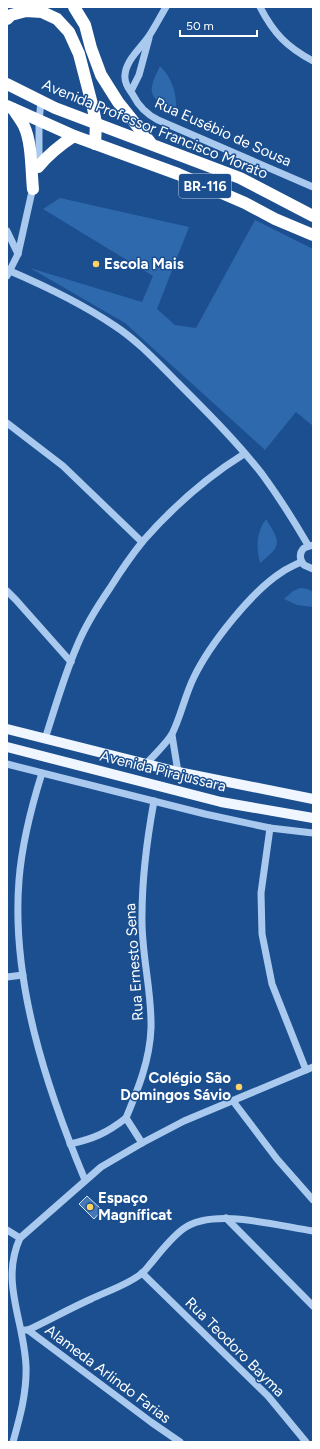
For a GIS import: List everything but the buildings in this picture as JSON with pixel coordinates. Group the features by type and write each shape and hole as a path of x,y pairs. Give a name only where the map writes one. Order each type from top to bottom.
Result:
{"highway":[{"name":"BR-116","path":"74,7 86,25 101,75 118,102 151,143"},
{"path":"7,19 11,15 26,11 42,12 58,19 69,32 79,54 96,123 94,144 39,122 10,108"},
{"name":"Avenida Professor Francisco Morato","path":"7,84 55,108 151,143 240,178 313,216"},
{"path":"10,108 24,127 28,139 33,189"},
{"path":"38,167 48,154 74,136"},
{"name":"BR-116","path":"94,144 178,174 313,235"}],"main road":[{"name":"Avenida Pirajussara","path":"7,729 178,772 313,799"},
{"name":"Avenida Pirajussara","path":"7,747 221,802 313,818"}],"street":[{"path":"131,91 139,75 149,36 166,7"},
{"path":"260,7 272,29 287,44 313,62"},
{"name":"Rua Eusébio de Sousa","path":"149,36 131,60 126,69 125,77 126,82 139,106 147,114 313,187"},
{"path":"41,101 39,122 40,153 38,167 18,254 9,274 58,294 120,330 135,341 213,419 261,473 310,545 300,554 301,562 307,567 313,568"},
{"path":"7,231 18,254"},
{"path":"7,423 63,466 142,542"},
{"path":"45,739 63,682 77,645 91,618 124,566 142,542 184,500 224,467 244,454"},
{"path":"146,764 172,735 195,676 214,645 255,594 283,571 301,562"},
{"path":"7,591 71,662"},
{"path":"172,735 178,772"},
{"name":"Avenida Pirajussara","path":"7,764 270,828 313,833"},
{"path":"42,773 30,811 19,879 19,934 23,975 41,1056 70,1144 85,1180"},
{"name":"Rua Ernesto Sena","path":"126,1118 144,1072 148,1057 151,1028 143,946 142,917 147,841 154,801"},
{"path":"13,1442 25,1394 26,1378 24,1330 14,1306 9,1279 11,1258 14,1248 20,1238 101,1167 142,1143 184,1121 310,1069 272,984 262,934 261,893 270,828"},
{"path":"7,977 23,975"},
{"path":"233,1101 278,1160 313,1200"},
{"path":"70,1144 99,1136 126,1118 142,1143"},
{"path":"24,1330 115,1289 142,1273 183,1229 195,1222 205,1219 226,1218 251,1220 313,1232"},
{"path":"226,1218 313,1306"},
{"path":"7,1230 20,1238"},
{"name":"Rua Teodoro Bayma","path":"142,1273 268,1396 306,1442"},
{"name":"Alameda Arlindo Farias","path":"24,1330 180,1442"}],"shaded area":[{"path":"160,66 168,76 173,86 176,98 176,110 159,102 152,94 153,82"},
{"path":"60,198 189,227 157,309 175,325 196,328 255,220 313,249 313,426 296,412 265,450 125,323 30,268 142,302 153,276 43,209"},
{"path":"266,519 274,533 277,543 272,552 260,563 258,540 260,530"},
{"path":"300,588 308,589 313,592 313,607 297,605 284,599 293,591"}],"place":[{"name":"Escola Mais","path":"96,264"},
{"name":"Colégio São Domingos Sávio","path":"239,1087"},
{"name":"Espaço Magníficat","path":"90,1207"}]}
